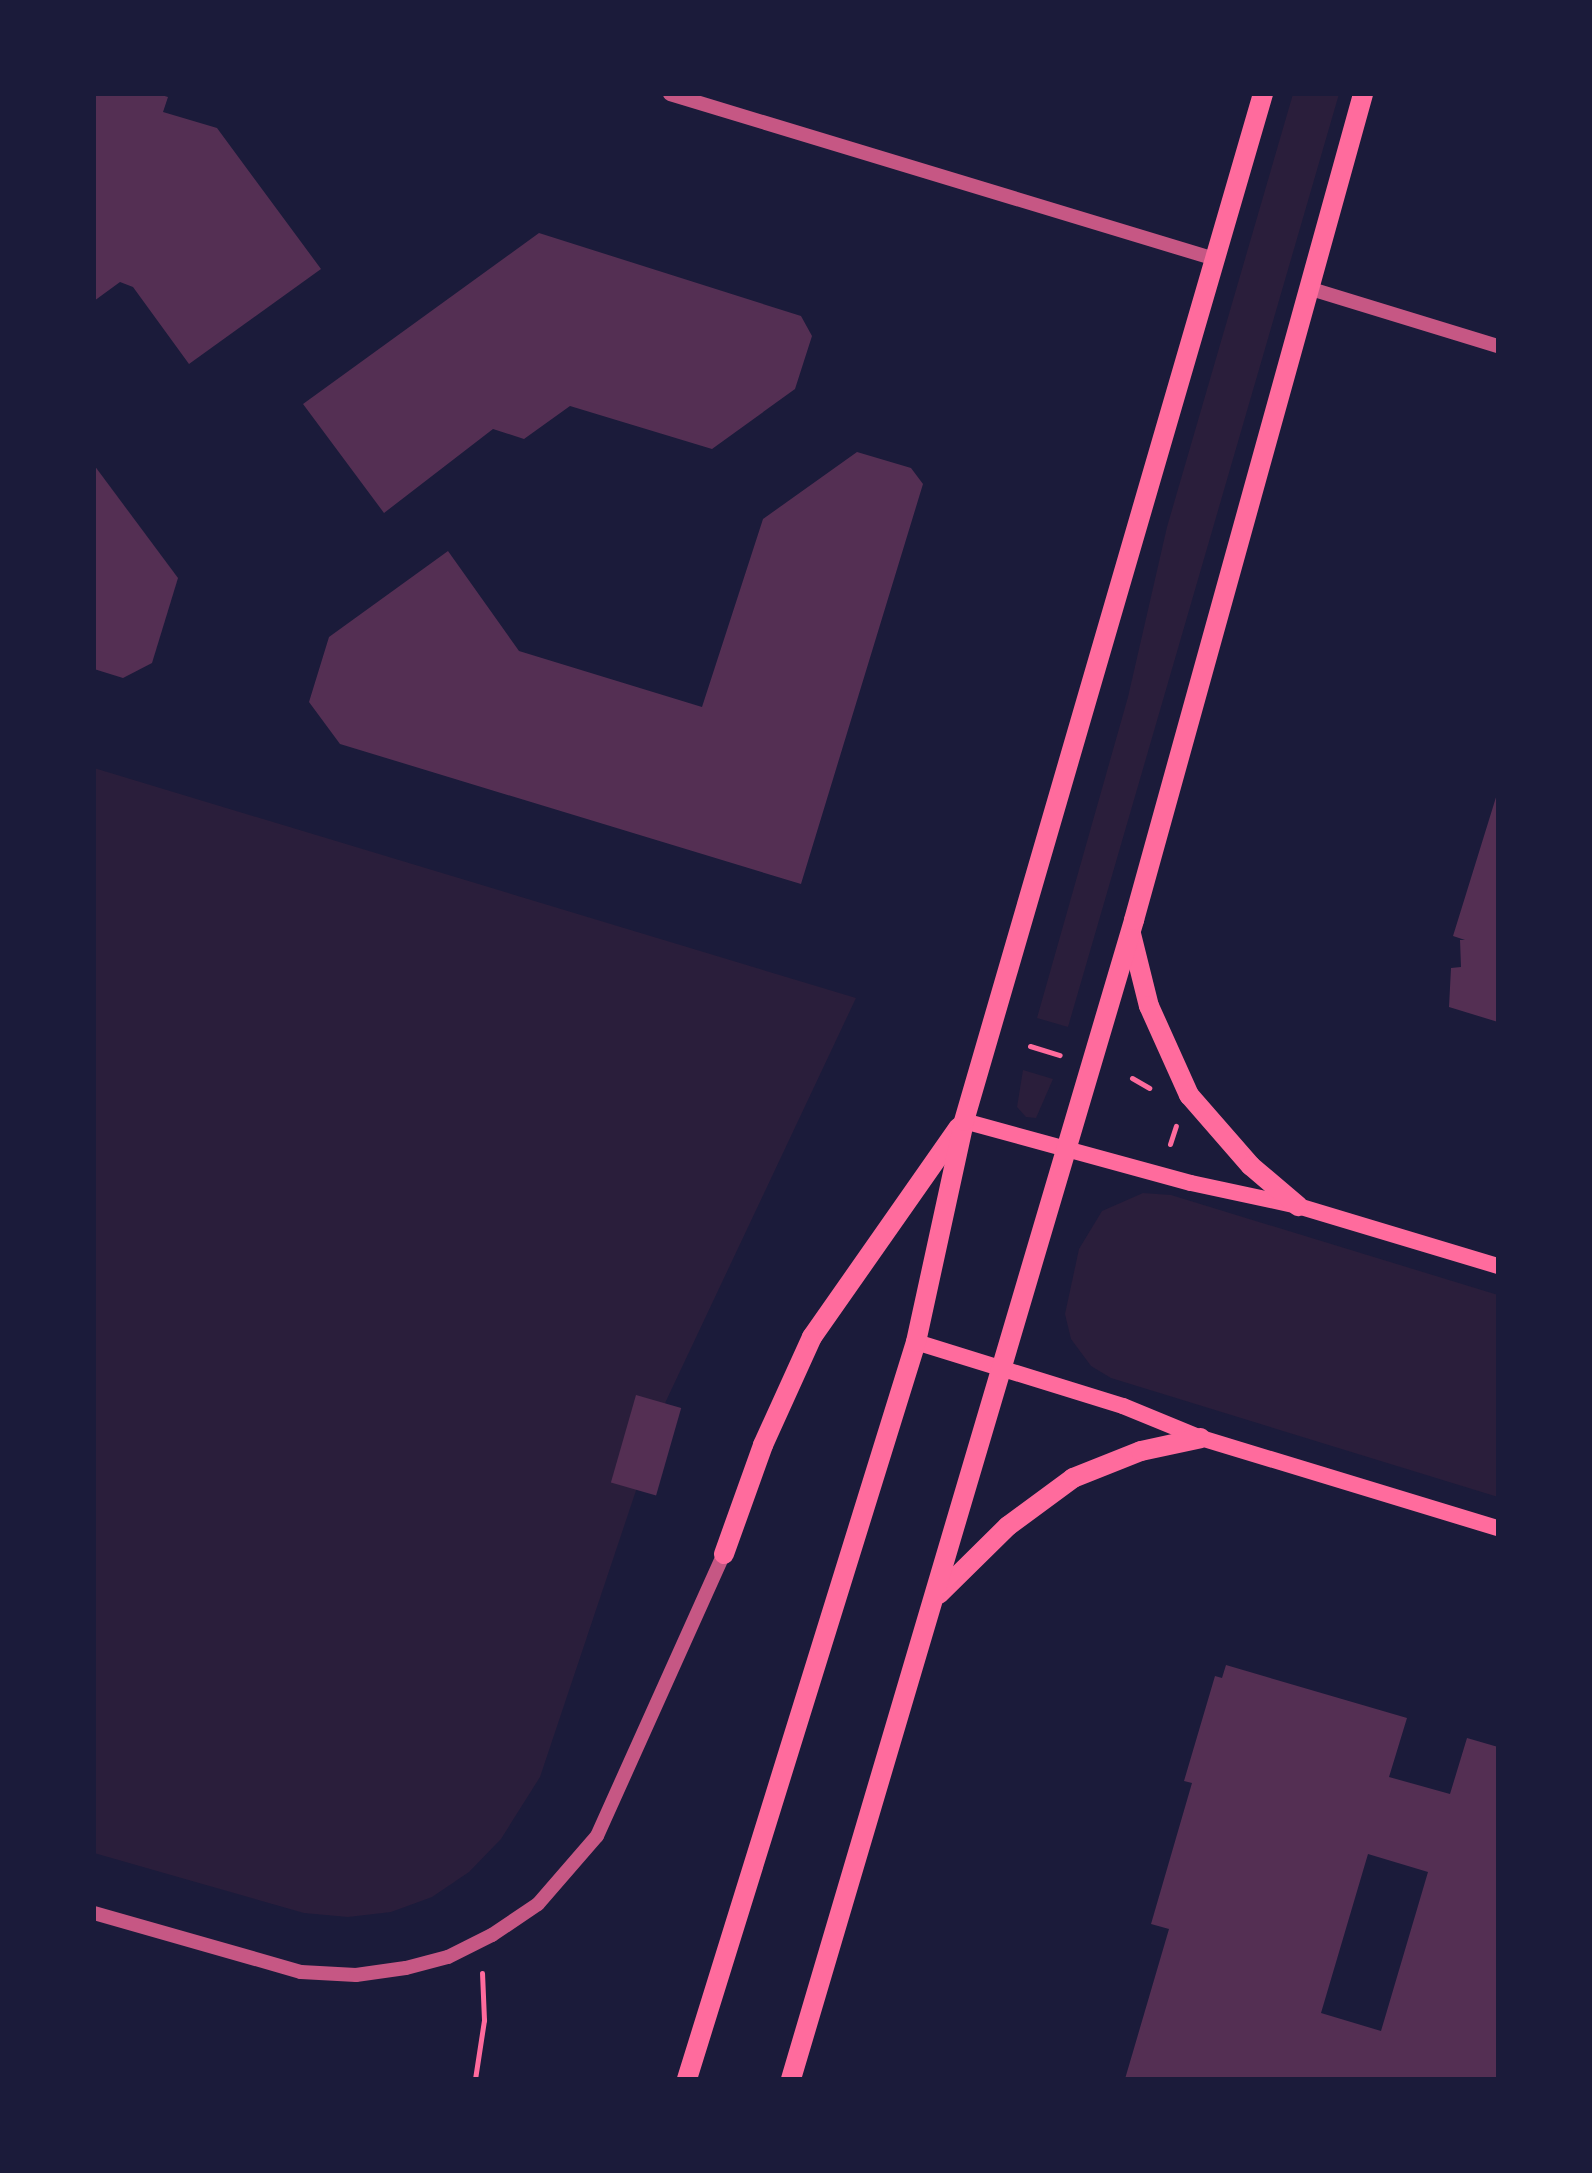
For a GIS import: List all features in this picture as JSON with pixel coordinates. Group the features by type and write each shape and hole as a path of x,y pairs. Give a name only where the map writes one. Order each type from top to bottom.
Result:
{"main road":[{"path":"687,2079 916,1342 964,1121 1263,94"},
{"path":"791,2079 1134,920 1363,94"},
{"path":"1134,920 1131,934 1149,1006 1189,1095 1251,1166 1298,1206"},
{"path":"964,1121 1298,1206 1498,1266"},
{"path":"724,1554 763,1445 812,1337 964,1121"},
{"path":"916,1342 1123,1406 1201,1438 1498,1528"},
{"path":"933,1601 1008,1526 1073,1478 1117,1459 1201,1438"}],"street":[{"path":"670,94 1215,259"},
{"path":"1308,288 1498,346"},
{"path":"94,1913 238,1958 315,1973 356,1975 406,1968 448,1957 492,1935 538,1904 597,1836 724,1554"}],"path":[{"path":"1030,1046 1060,1055"},
{"path":"475,2079 484,2020 480,1956"}],"shaded area":[{"path":"1293,94 1339,94 1068,1027 1037,1018 1128,697 1167,527"},
{"path":"94,768 856,998 666,1401 540,1777 501,1839 469,1872 432,1897 391,1912 348,1917 304,1913 94,1853"},
{"path":"1023,1070 1053,1079 1036,1118 1026,1117 1017,1107"},
{"path":"1143,1193 1171,1195 1498,1295 1498,1497 1111,1378 1091,1366 1071,1339 1065,1314 1079,1249 1102,1211"}],"building":[{"path":"94,94 158,94 168,97 163,112 217,128 321,269 189,364 133,287 120,282 94,301"},
{"path":"539,233 801,316 812,336 795,389 712,449 570,406 524,439 493,429 384,513 303,404"},
{"path":"857,452 911,468 923,484 801,884 340,744 309,702 329,637 448,551 519,651 702,707 763,519"},
{"path":"94,465 178,578 152,663 123,678 94,669"},
{"path":"1497,794 1498,1022 1449,1007 1451,968 1461,967 1460,940 1465,940 1453,936"},
{"path":"636,1395 681,1408 656,1495 611,1482"},
{"path":"1226,1665 1407,1718 1389,1777 1450,1794 1467,1738 1498,1747 1498,2079 1125,2079 1169,1929 1151,1924 1192,1783 1184,1781 1215,1676 1222,1678","holes":["1368,1854 1428,1872 1381,2031 1321,2013"]}]}
